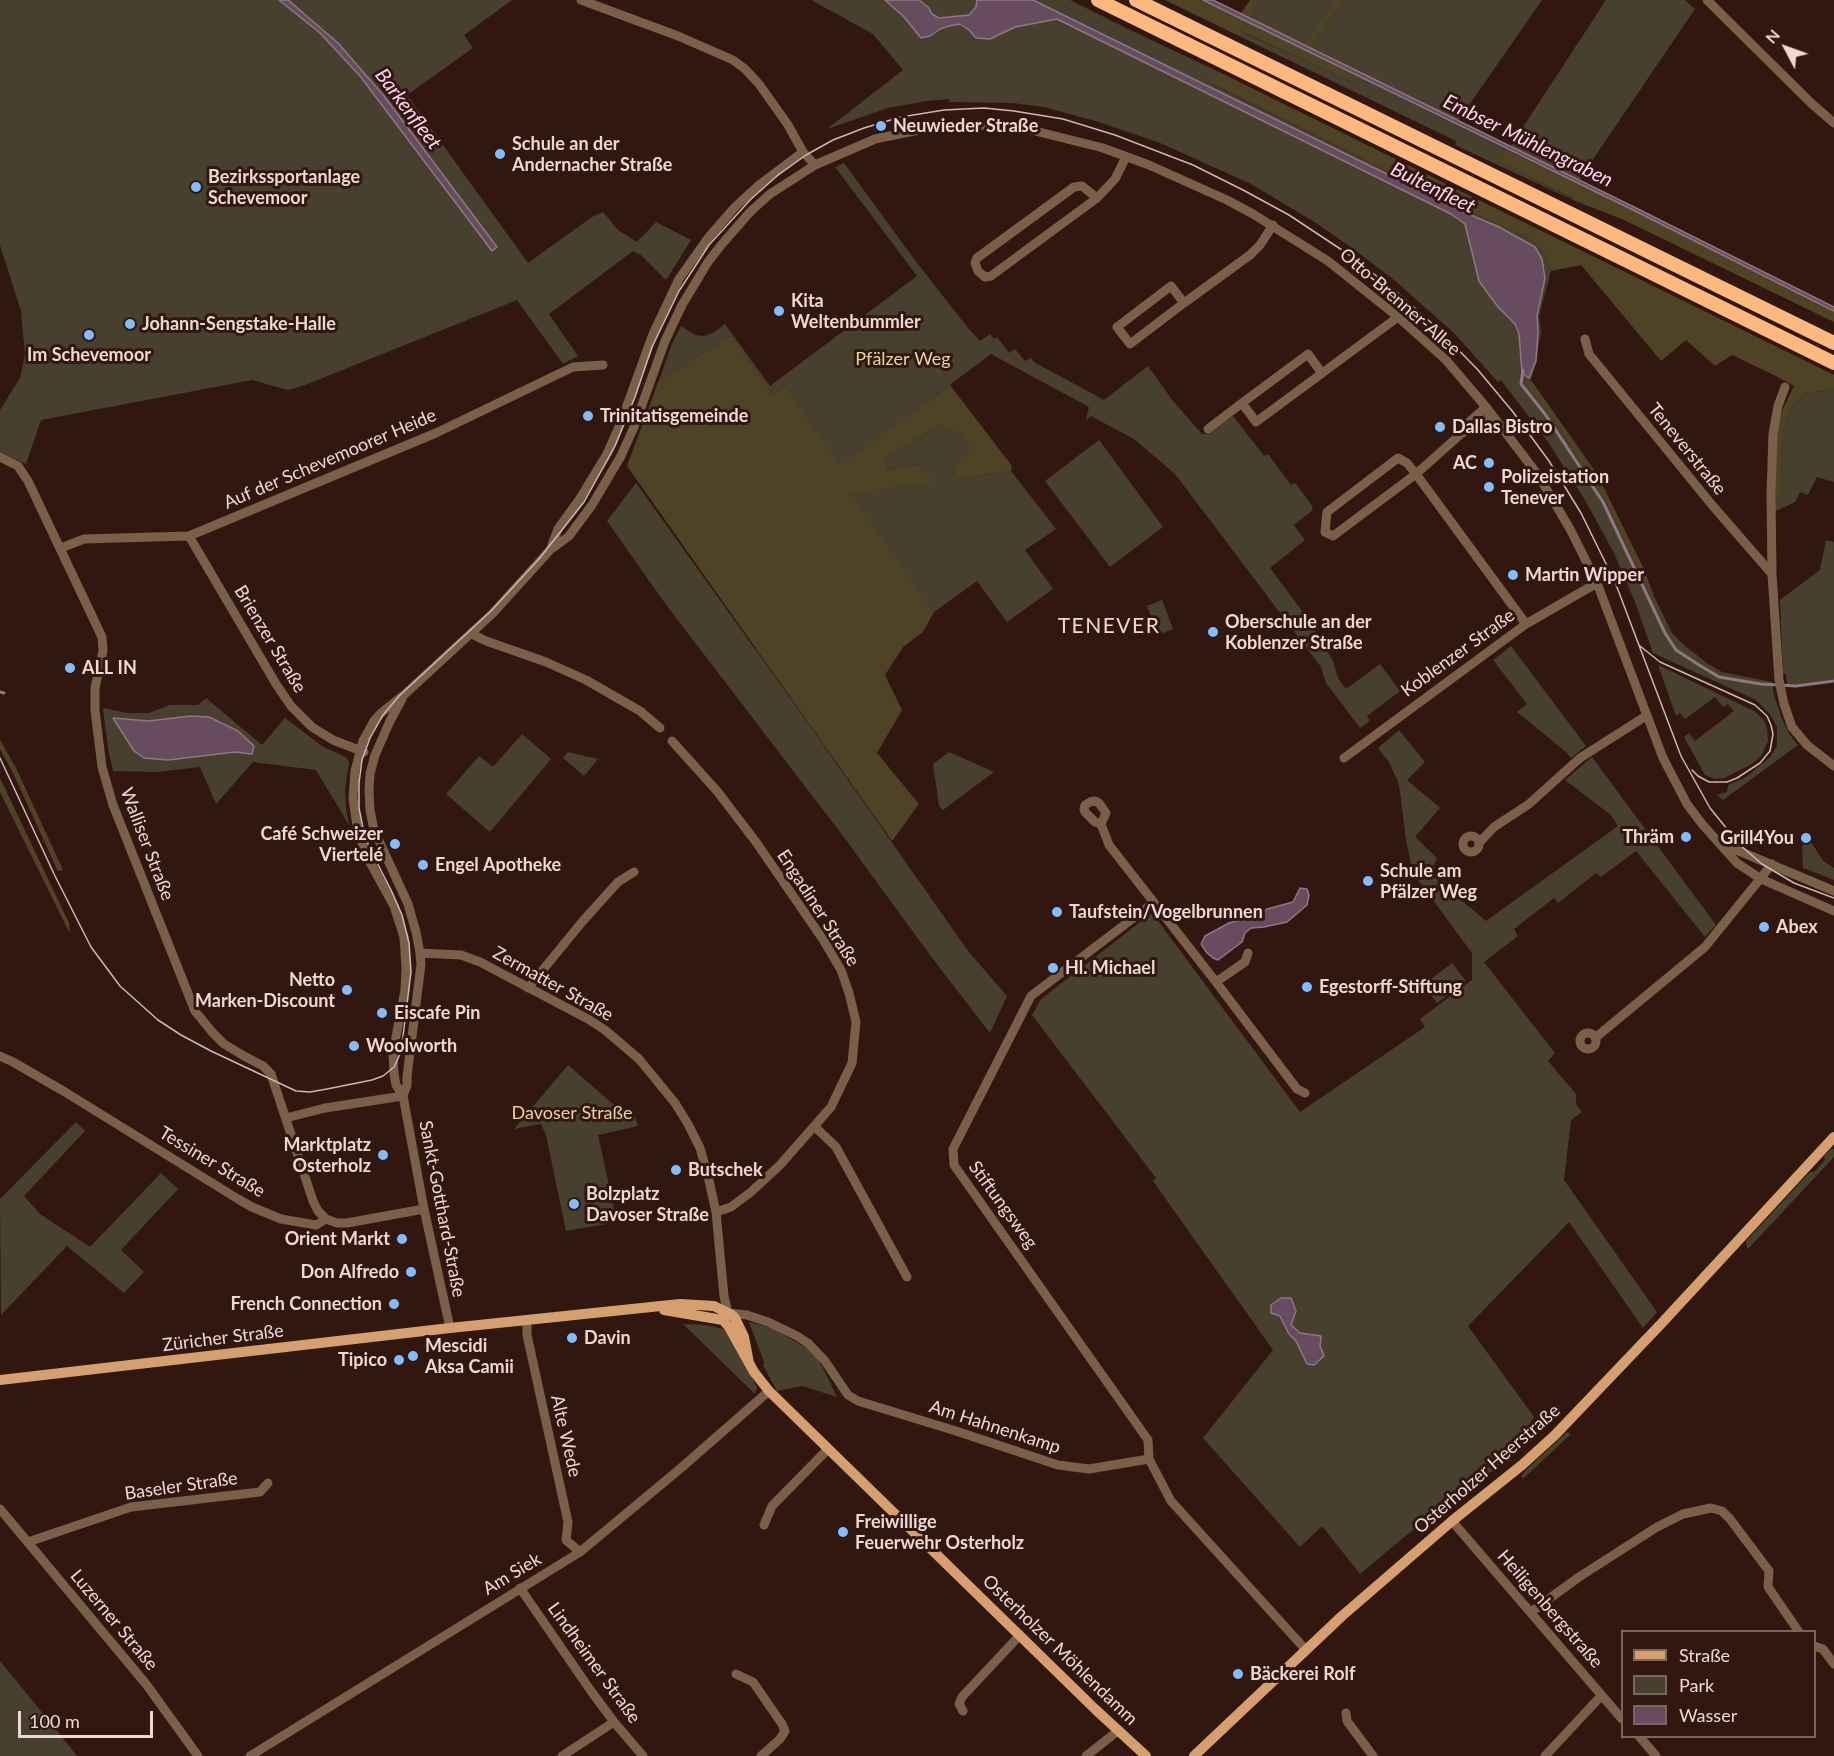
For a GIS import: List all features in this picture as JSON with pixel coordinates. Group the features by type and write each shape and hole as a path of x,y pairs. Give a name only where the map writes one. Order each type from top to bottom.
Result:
{"highway":[{"path":"1098,0 1834,363"},
{"path":"1136,0 1834,343"}],"main road":[{"name":"Osterholzer Heerstraße","path":"1194,1756 1373,1588 1555,1435 1834,1137"},
{"path":"450,1328 680,1305 714,1306 725,1316"},
{"name":"Osterholzer Möhlendamm","path":"725,1316 735,1318 744,1337 749,1363 769,1391 1146,1756"},
{"name":"Züricher Straße","path":"0,1380 450,1328"}],"street":[{"path":"581,0 678,36 733,60 745,69 768,96 792,130 803,152 815,165"},
{"path":"1707,0 1834,123"},
{"name":"Otto-Brenner-Allee","path":"682,305 708,262 750,212 770,194 815,165 875,139 922,128 993,125 1027,129 1077,141 1149,165 1227,200 1273,225 1328,261 1398,317 1446,360 1486,407 1538,475 1570,529 1597,583 1663,758 1687,804 1737,863 1761,879 1834,911"},
{"name":"Sankt-Gotthard-Straße","path":"550,549 558,529 607,454 653,334 679,279 708,238 735,207 759,185 803,152"},
{"path":"1097,198 1082,186 1074,187 977,258 975,263 978,271 985,277 991,276 1097,198 1115,179 1126,157"},
{"path":"1184,303 1171,286 1117,327 1130,344 1250,255 1260,245 1273,225"},
{"name":"Sankt-Gotthard-Straße","path":"450,1328 424,1209 403,1096 396,1085 393,1065 405,990 404,938 394,906 366,855 357,826 355,771 360,751 374,721 472,634 550,549 569,536 592,505 621,456 665,341 682,305"},
{"path":"1242,404 1256,422 1398,317"},
{"name":"Teneverstraße","path":"1585,339 1589,354 1712,505 1772,574"},
{"path":"1208,429 1308,354 1322,372"},
{"name":"Auf der Schevemoorer Heide","path":"61,548 84,539 189,536 436,433 573,367 603,364"},
{"path":"1785,387 1778,406 1773,434 1771,494 1772,574 1779,680 1792,727 1808,745 1834,766"},
{"path":"1486,407 1469,422 1462,433 1416,474 1333,536 1325,532 1327,512 1398,458 1407,463 1416,474 1526,624"},
{"path":"1462,433 1474,428 1492,415"},
{"name":"Walliser Straße","path":"0,457 18,466 28,481 102,637 103,651 95,688 95,710 102,767 133,859 195,1011 224,1044 271,1074 313,1201 318,1211 326,1219"},
{"name":"Brienzer Straße","path":"189,536 291,706 312,728 333,740 375,755"},
{"name":"Koblenzer Straße","path":"1344,758 1526,624 1597,583"},
{"path":"472,634 586,680 640,711 660,728"},
{"name":"Sankt-Gotthard-Straße","path":"403,1096 407,1085 421,964 420,953 408,904 374,830 369,790 375,755 405,694"},
{"path":"1479,843 1494,827 1529,804 1580,758 1646,716"},
{"name":"Engadiner Straße","path":"672,741 717,791 756,842 824,941 841,970 855,1022 852,1063 831,1107 780,1165 751,1192 731,1207 716,1212"},
{"path":"1101,824 1109,846 1152,903 1216,982 1297,1089 1305,1093"},
{"name":"Otto-Brenner-Allee","path":"1718,842 1834,891"},
{"path":"1595,1038 1705,947 1772,864"},
{"path":"528,988 618,882 634,872"},
{"name":"Stiftungsweg","path":"1149,1459 1148,1440 954,1165 953,1149 1031,996 1152,903"},
{"name":"Zermatter Straße","path":"420,953 461,955 480,962 588,1019 605,1030 639,1059 675,1103 700,1148 716,1212 721,1247 725,1316"},
{"path":"1216,982 1245,962 1248,953"},
{"path":"395,1046 401,1050 411,1050"},
{"name":"Tessiner Straße","path":"0,1056 65,1092 238,1199 281,1219 316,1225 326,1219 337,1223 347,1223 424,1209"},
{"path":"286,1118 325,1108 403,1096"},
{"path":"815,1127 836,1147 907,1277"},
{"name":"Am Hahnenkamp","path":"725,1316 747,1315 797,1336 809,1344 825,1361 848,1395 858,1401 1058,1465 1089,1469 1149,1459"},
{"name":"Alte Wede","path":"527,1321 527,1335 568,1522 566,1540 579,1552"},
{"name":"Am Siek","path":"250,1756 579,1552 681,1468 769,1391"},
{"path":"764,1525 772,1506 828,1449"},
{"path":"1149,1459 1171,1501 1306,1650"},
{"name":"Baseler Straße","path":"28,1542 131,1507 260,1492 268,1483"},
{"path":"1531,1612 1579,1577 1671,1518 1711,1508 1722,1511 1730,1519 1769,1571 1768,1587 1798,1630"},
{"name":"Luzerner Straße","path":"0,1509 146,1684 198,1756"},
{"name":"Heiligenbergstraße","path":"1452,1521 1621,1717"},
{"name":"Lindheimer Straße","path":"520,1588 614,1722 643,1756"},
{"path":"963,1711 959,1704 962,1696 1020,1635"},
{"path":"1816,1646 1823,1649 1834,1664"},
{"path":"736,1674 753,1682 785,1731 780,1739 761,1756"},
{"path":"1545,1756 1601,1696"},
{"path":"1346,1713 1347,1721 1373,1756"},
{"path":"562,1756 614,1722"},
{"path":"1086,1756 1119,1730"},
{"path":"1640,1738 1656,1756"}],"green space":[{"name":"Bezirkssportanlage Schevemoor","path":"0,0 512,0 464,35 473,48 407,95 528,263 592,217 603,212 618,230 637,242 656,222 691,240 666,280 641,255 633,251 549,314 578,356 563,364 517,300 288,390 252,380 41,420 26,464 0,452 0,410 20,378 25,355 21,311 0,245"},
{"path":"811,0 1070,0 1217,71 1212,84 1464,209 1527,237 1543,252 1551,271 1539,316 1541,332 1535,367 1529,385 1604,498 1649,594 1654,596 1672,633 1708,664 1722,672 1772,682 1782,719 1798,745 1723,800 1717,795 1727,792 1728,785 1746,777 1770,757 1777,746 1777,727 1770,714 1756,700 1653,653 1614,553 1585,500 1548,442 1501,380 1498,382 1454,333 1394,280 1352,248 1316,223 1251,184 1160,143 1099,122 1044,107 1013,103 949,102 949,99 927,101 888,108 827,129 903,70 873,34"},
{"path":"1260,0 1335,0 1304,44 1249,17"},
{"path":"1343,0 1542,0 1458,121 1311,47"},
{"path":"1606,0 1685,0 1695,9 1579,180 1510,147"},
{"path":"1239,31 1355,83 1359,77 1505,149 1499,162 1574,199 1455,145 1456,141 1239,36"},
{"name":"Pfälzer Weg","path":"844,163 917,263 980,341 990,334 994,339 997,337 1009,353 1015,349 1025,361 1031,358 1034,362 1104,400 1148,366 1173,401 1202,434 1209,434 1233,416 1264,456 1268,454 1291,485 1295,483 1313,510 1294,525 1305,540 1270,568 1305,615 1333,661 1338,678 1346,689 1380,664 1400,691 1367,716 1370,721 1360,728 1326,683 1321,667 1175,474 1134,439 1091,416 1086,420 1089,407 991,354 840,467 786,385 773,394 731,336 659,380 681,326 695,335 704,336 713,333 725,324 770,386 917,276 835,167"},
{"path":"1834,390 1834,482 1817,477 1808,495 1800,492 1795,502 1774,512 1775,495 1781,487 1782,436 1789,411 1804,393"},
{"path":"940,425 960,434 973,447 953,468 956,479 1011,471 1056,529 1025,550 1053,589 1007,622 977,581 934,612 850,494 935,482 917,464 888,470 884,459"},
{"path":"1099,440 1163,527 1110,567 1045,481"},
{"path":"636,483 968,951 1007,996 990,1033 667,606 607,521"},
{"path":"1826,540 1834,542 1834,679 1796,685 1787,684 1786,674 1783,673 1780,600 1820,570"},
{"path":"1162,600 1173,629 1158,635 1147,606"},
{"path":"1511,646 1586,746 1571,758 1517,712 1527,704 1493,660"},
{"path":"1658,665 1754,711 1763,719 1767,728 1768,741 1761,756 1752,764 1724,778 1715,779 1705,775 1684,737 1689,733 1695,741 1734,711 1728,704 1723,707 1715,697 1685,719 1680,713 1676,716"},
{"path":"206,698 262,745 285,718 322,746 347,758 349,762 345,789 349,825 316,770 253,762 216,804 200,767 156,772 113,771 103,708 128,713 149,713 170,705 198,705"},
{"path":"1399,730 1425,762 1407,780 1440,808 1415,837 1437,858 1430,874 1486,921 1618,826 1611,815 1565,780 1592,757 1716,925 1705,937 1636,851 1601,877 1596,873 1558,903 1554,898 1514,929 1518,936 1484,962 1555,1053 1548,1061 1576,1094 1576,1104 1582,1112 1571,1120 1564,1180 1657,1312 1643,1328 1569,1222 1468,1326 1534,1417 1530,1424 1538,1436 1433,1513 1360,1574 1322,1526 1300,1547 1203,1438 1273,1350 1153,1181 1156,1178 1032,1015 1041,999 1152,913 1300,1112 1425,1027 1420,1019 1472,980 1472,953 1413,873 1399,784 1389,762 1378,748"},
{"path":"522,734 551,759 490,832 446,794 479,756 493,767"},
{"path":"568,752 598,759 584,776 563,758"},
{"path":"949,752 994,772 943,810 939,806 933,764"},
{"path":"1810,840 1823,861 1834,868 1834,880 1803,868 1802,846"},
{"path":"1452,963 1466,981 1437,1003 1423,985"},
{"name":"Davoser Straße","path":"568,1065 620,1110 635,1117 638,1126 598,1135 617,1222 566,1231 546,1135 541,1124 514,1129"},
{"path":"76,1122 85,1131 24,1196 40,1214 90,1247 161,1173 178,1189 121,1250 144,1272 124,1293 67,1246 1,1315 0,1199"},
{"path":"1831,1149 1834,1149 1834,1157 1748,1249 1746,1241 1810,1172 1814,1172"},
{"path":"749,1322 772,1328 808,1349 816,1356 837,1397 802,1386 777,1391 763,1365 764,1362"},
{"path":"683,1324 705,1325 728,1330 757,1387 755,1394"},
{"path":"1567,1432 1571,1434 1523,1479 1521,1476 1526,1470"},
{"path":"0,1661 45,1716 77,1756 0,1756"}],"shaded area":[{"path":"1165,0 1203,0 1359,77 1355,83 1240,31 1239,36"},
{"path":"1213,0 1241,13 1250,0 1260,0 1250,17 1304,44 1335,0 1343,0 1311,47 1362,74"},
{"path":"1217,71 1834,375 1834,390 1804,393 1789,411 1782,436 1781,487 1777,495 1775,495 1777,429 1794,386 1732,355 1715,366 1686,340 1661,361 1581,265 1551,271 1543,252 1527,237 1464,209 1211,83"},
{"path":"1505,149 1633,210 1834,311 1834,322 1624,220 1573,200 1499,162"},
{"path":"731,336 773,394 786,385 840,466 950,385 1012,466 1011,471 956,479 953,468 972,447 960,434 940,425 884,459 888,470 917,464 936,482 851,494 934,612 923,632 903,647 885,675 902,710 877,753 919,804 892,841 627,466 659,380"},
{"path":"1531,380 1597,474 1644,569 1654,596 1649,594 1604,498 1528,385"},
{"path":"0,740 16,768 63,870 58,871 55,865 0,749"},
{"path":"0,778 69,923 70,934 0,792"}],"water":[{"path":"279,0 288,0 338,43 384,96 497,247 492,251 360,76 320,33"},
{"path":"885,0 919,0 939,18 969,15 976,7 977,0 1033,0 1466,213 1499,227 1535,247 1542,259 1545,278 1537,316 1536,361 1529,378 1522,373 1519,334 1515,324 1498,307 1479,281 1465,224 1451,214 1057,19 1015,27 990,39 976,38 960,24 940,29 930,36 921,38 904,17"},
{"path":"1203,0 1213,0 1634,207 1834,307 1834,311 1633,210"},
{"path":"190,716 209,717 238,731 254,746 252,754 235,752 168,760 144,758 134,751 113,718 149,721"},
{"path":"1300,888 1307,889 1309,895 1307,905 1287,922 1251,928 1245,933 1242,942 1218,960 1207,953 1201,944 1205,936 1229,923 1247,918 1254,911 1261,913 1267,909 1293,902"},
{"path":"1281,1298 1291,1298 1296,1311 1291,1325 1300,1333 1321,1336 1320,1346 1324,1356 1314,1365 1307,1364 1280,1316 1271,1313 1271,1305"}],"waterway":[{"name":"Bultenfleet","path":"1523,370 1521,384 1545,414 1603,502 1665,633 1676,650 1719,677 1761,684 1796,686 1834,681"},
{"path":"0,692 4,693"}],"tram line":[{"path":"0,758 91,947 120,986 158,1020 211,1051 296,1091 310,1092 383,1076 394,1067 401,1052 411,972 409,943 402,915 369,847 359,808 362,760 370,738 383,715 399,696 491,611 539,559 584,502 615,446 652,347 679,291 709,245 751,199 778,175 806,155 833,140 901,117 944,110 984,108 1063,119 1115,135 1193,165 1289,215 1351,256 1436,327 1478,370 1513,412 1549,461 1581,513 1615,582 1681,756 1710,808 1740,845 1762,864 1794,883 1834,898"},
{"path":"1640,646 1660,662 1755,705 1767,716 1771,725 1773,734 1770,751 1760,763 1737,778 1727,782 1709,782 1692,770"}],"place":[{"name":"Neuwieder Straße","path":"881,126"},
{"name":"Schule an der Andernacher Straße","path":"500,154"},
{"name":"Bezirkssportanlage Schevemoor","path":"196,187"},
{"name":"Kita Weltenbummler","path":"779,311"},
{"name":"Johann-Sengstake-Halle","path":"130,324"},
{"name":"Im Schevemoor","path":"89,335"},
{"name":"Trinitatisgemeinde","path":"588,416"},
{"name":"Dallas Bistro","path":"1440,427"},
{"name":"AC","path":"1489,463"},
{"name":"Polizeistation Tenever","path":"1489,487"},
{"name":"Martin Wipper","path":"1513,575"},
{"name":"Oberschule an der Koblenzer Straße","path":"1213,632"},
{"name":"ALL IN","path":"70,668"},
{"name":"Thräm","path":"1686,837"},
{"name":"Grill4You","path":"1806,838"},
{"name":"Café Schweizer Viertelé","path":"395,844"},
{"name":"Engel Apotheke","path":"423,865"},
{"name":"Schule am Pfälzer Weg","path":"1368,881"},
{"name":"Taufstein/Vogelbrunnen","path":"1057,912"},
{"name":"Abex","path":"1764,927"},
{"name":"Hl. Michael","path":"1053,968"},
{"name":"Egestorff-Stiftung","path":"1307,987"},
{"name":"Netto Marken-Discount","path":"347,990"},
{"name":"Eiscafe Pin","path":"382,1013"},
{"name":"Woolworth","path":"354,1046"},
{"name":"Marktplatz Osterholz","path":"383,1155"},
{"name":"Butschek","path":"676,1170"},
{"name":"Bolzplatz Davoser Straße","path":"574,1204"},
{"name":"Orient Markt","path":"402,1239"},
{"name":"Don Alfredo","path":"411,1272"},
{"name":"French Connection","path":"394,1304"},
{"name":"Davin","path":"572,1338"},
{"name":"Mescidi Aksa Camii","path":"413,1356"},
{"name":"Tipico","path":"399,1360"},
{"name":"Freiwillige Feuerwehr Osterholz","path":"843,1532"},
{"name":"Bäckerei Rolf","path":"1238,1674"}],"district":[{"name":"TENEVER","path":"1109,626"}],"water label":[{"name":"Barkenfleet","path":"408,109"},
{"name":"Embser Mühlengraben","path":"1528,141"}]}
